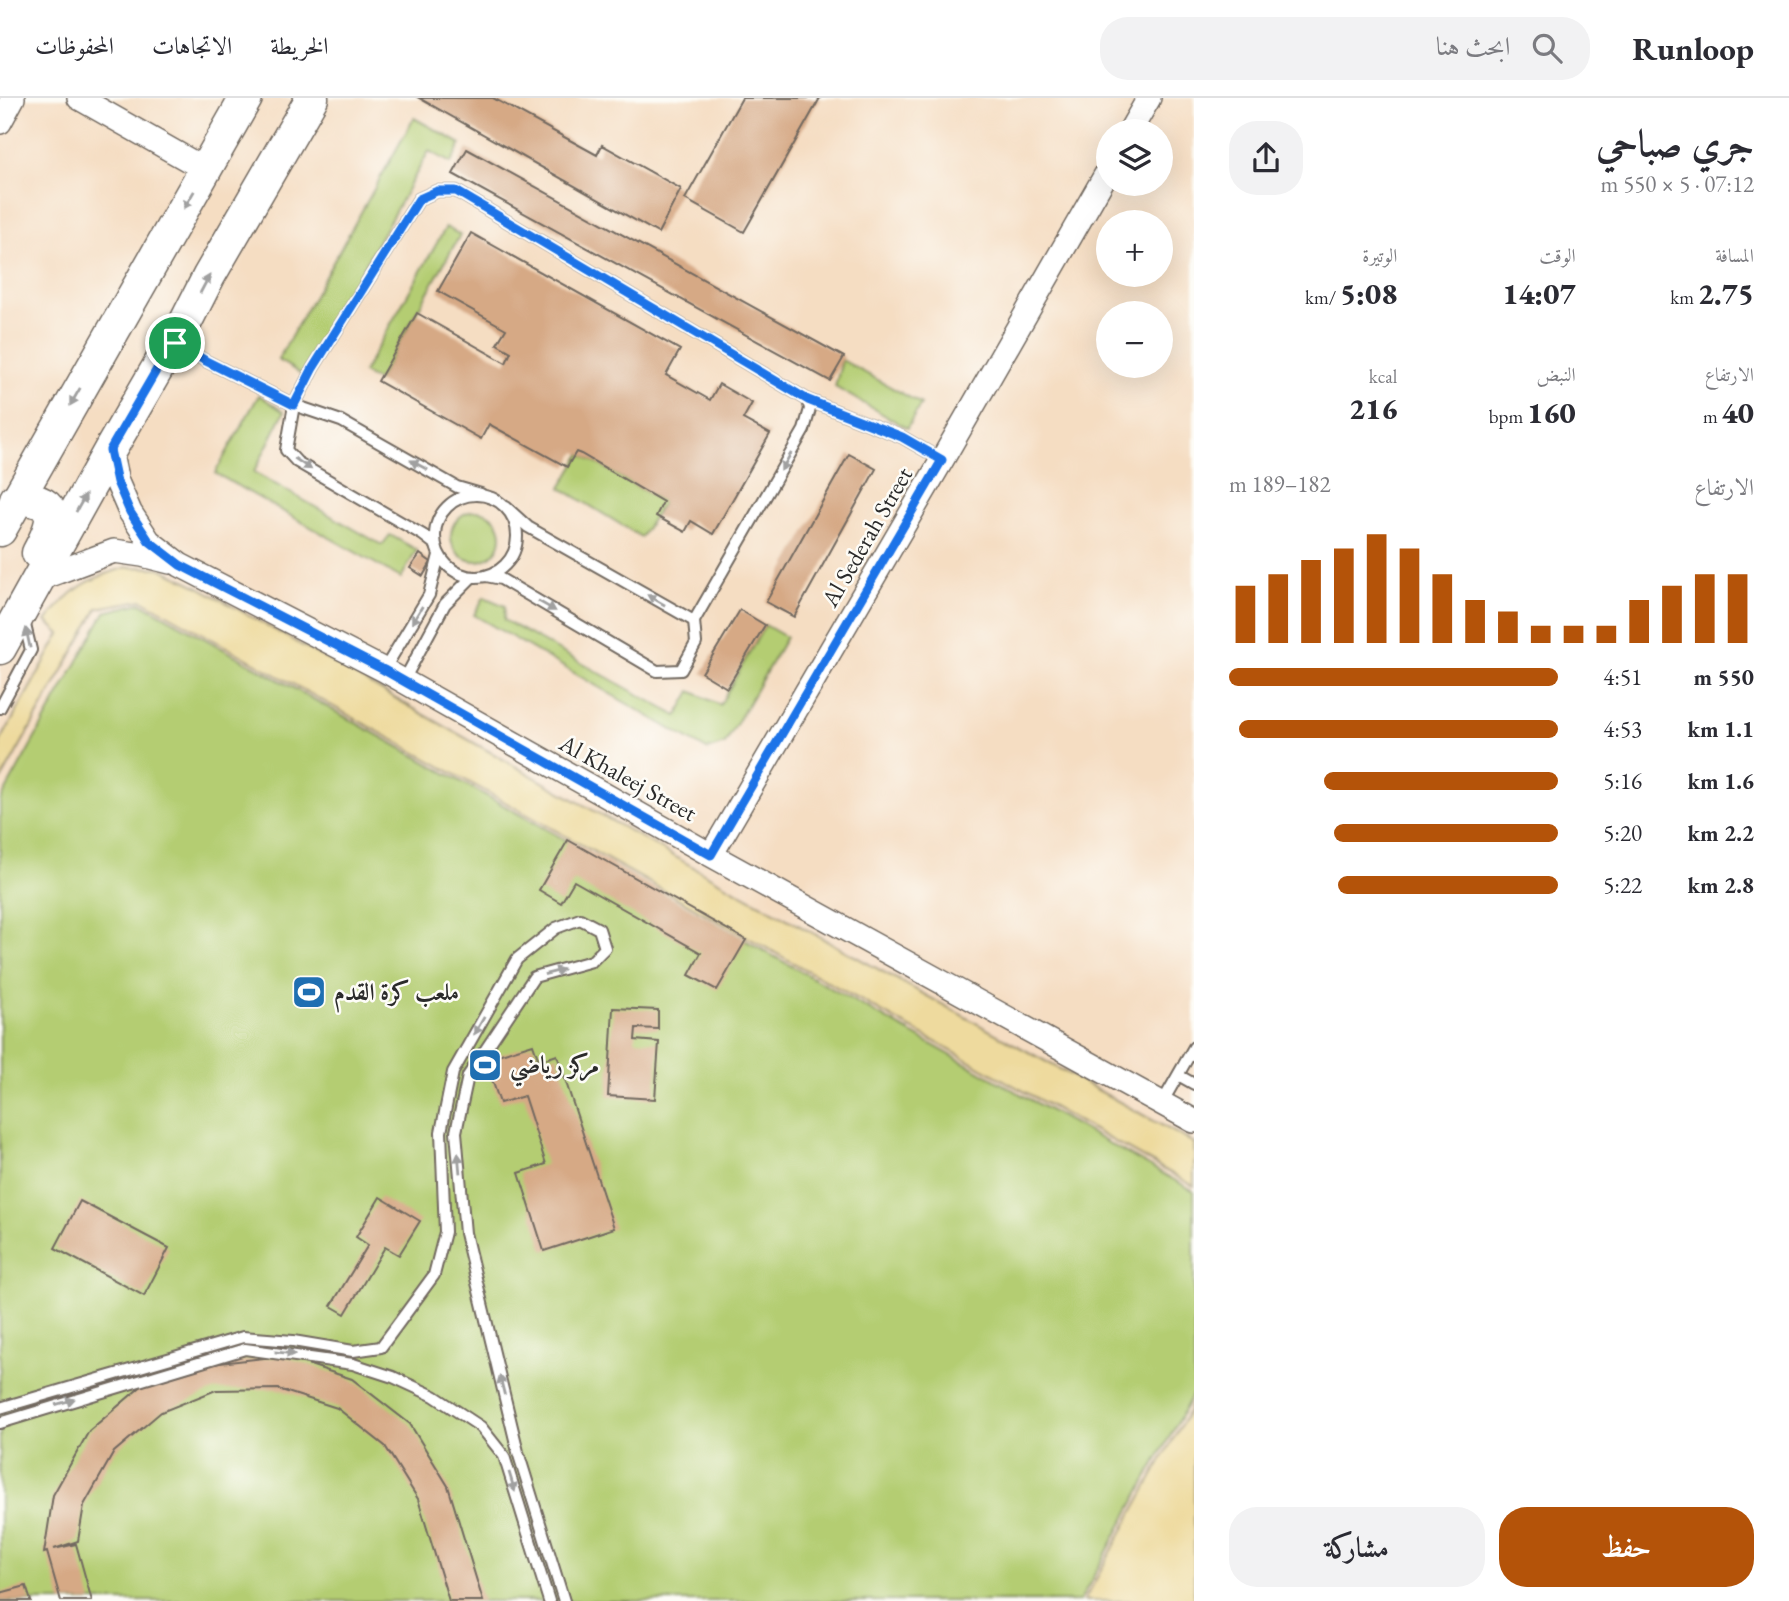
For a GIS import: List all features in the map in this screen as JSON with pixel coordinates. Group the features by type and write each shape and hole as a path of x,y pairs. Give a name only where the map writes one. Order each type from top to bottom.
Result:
{"street":[{"path":"0,122 13,98"},
{"path":"79,98 206,170"},
{"path":"0,530 246,98"},
{"path":"11,613 39,579 312,98"},
{"path":"1137,119 1149,98"},
{"name":"Al Sederah Street","path":"711,855 1096,192"},
{"name":"Al Khaleej Street","path":"110,450 117,482 130,512 149,541 180,565 394,676 711,855 1194,1121"},
{"path":"0,648 11,613 49,530 51,515 44,502 16,499"},
{"name":"Al Khaleej Street","path":"39,579 114,551 180,565"}],"lane":[{"path":"808,400 810,409 804,430 694,621 696,643 681,670 657,671 501,579 458,573 447,566 423,535 297,462 286,450 294,405 313,368 419,199 437,191 456,191 808,400 902,437 942,460"},
{"path":"175,343 294,405 341,421 457,486 495,498 528,527 694,621"},
{"path":"394,676 429,595 437,550 435,526 442,511 453,501 466,495 481,494"},
{"path":"486,576 500,570 517,547 518,532 506,507"},
{"path":"394,676 445,604 472,577"},
{"path":"0,708 31,650 11,613"},
{"path":"0,1408 243,1337 293,1341 353,1351 381,1346 434,1275 444,1232 441,1132 453,1072 517,959 556,928 580,919 599,929 606,948 592,961 534,977 468,1076 456,1132 465,1233 518,1452 565,1601"},
{"path":"1162,1103 1194,1047"},
{"path":"1178,1075 1194,1084"},
{"path":"0,1423 245,1349 353,1364 393,1377 434,1396 481,1427 504,1456 548,1601"}],"green space":[{"path":"414,118 461,144 451,163 429,151 303,375 278,360"},
{"path":"446,227 460,235 378,381 363,373"},
{"path":"842,360 921,404 907,428 835,387"},
{"path":"259,395 284,412 254,472 382,545 390,535 417,550 401,578 215,473"},
{"path":"581,454 663,502 641,537 561,488"},
{"path":"476,511 493,519 501,536 493,553 476,561 459,553 451,536 459,519"},
{"path":"484,597 505,606 504,620 677,716 691,691 720,705 765,625 786,637 725,744 707,750 474,615"},
{"name":"مركز رياضي","path":"141,603 1194,1191 1194,1392 1080,1601 0,1601 0,801 105,612"}],"sand":[{"path":"128,567 160,568 197,586 702,872 1194,1143 1194,1186 142,600 98,608 0,782 0,742 60,634 46,621 64,600 91,580"},
{"path":"1194,1401 1194,1601 1084,1601"}],"building":[{"path":"419,98 493,98 597,155 602,145 681,189 658,233"},
{"path":"742,98 820,98 744,232 685,199"},
{"path":"467,149 844,357 830,381 453,174"},
{"path":"471,233 680,350 666,375 710,400 719,384 752,403 743,419 770,434 713,534 691,521 685,532 656,516 663,502 581,454 576,452 567,467 489,424 481,439 378,381 417,313 506,363 511,352 497,344 506,329 438,291"},
{"path":"849,454 876,469 794,617 766,602"},
{"path":"420,554 431,562 423,576 410,568"},
{"path":"740,610 765,625 727,688 702,673"},
{"path":"568,840 746,940 717,990 689,975 701,953 574,881 561,903 539,890"},
{"path":"613,1008 658,1010 658,1029 636,1028 635,1040 659,1042 655,1099 608,1096"},
{"path":"533,1044 539,1061 557,1055 614,1228 544,1251 519,1173 546,1164 524,1096 500,1103 485,1059"},
{"path":"380,1197 420,1221 399,1255 385,1247 345,1314 331,1306 368,1245 356,1237"},
{"path":"80,1201 169,1248 144,1296 55,1248"},
{"path":"283,1356 352,1379 410,1424 448,1486 483,1601 449,1601 418,1499 385,1446 337,1408 278,1389 216,1390 161,1412 114,1452 84,1505 78,1541 54,1549 76,1544 92,1601 61,1601 47,1552 44,1553 53,1495 89,1431 144,1384 211,1364"},
{"path":"26,1586 31,1601 0,1601 0,1593"}],"place":[{"name":"ملعب كرة القدم","path":"309,992"},
{"name":"مركز رياضي","path":"485,1065"}],"route":[{"path":"437,191 456,191 808,400 902,437 942,460 711,855 384,670 180,565 149,541 130,512 117,482 110,450 164,357 175,343 294,405 313,368 419,199 437,191"}]}
